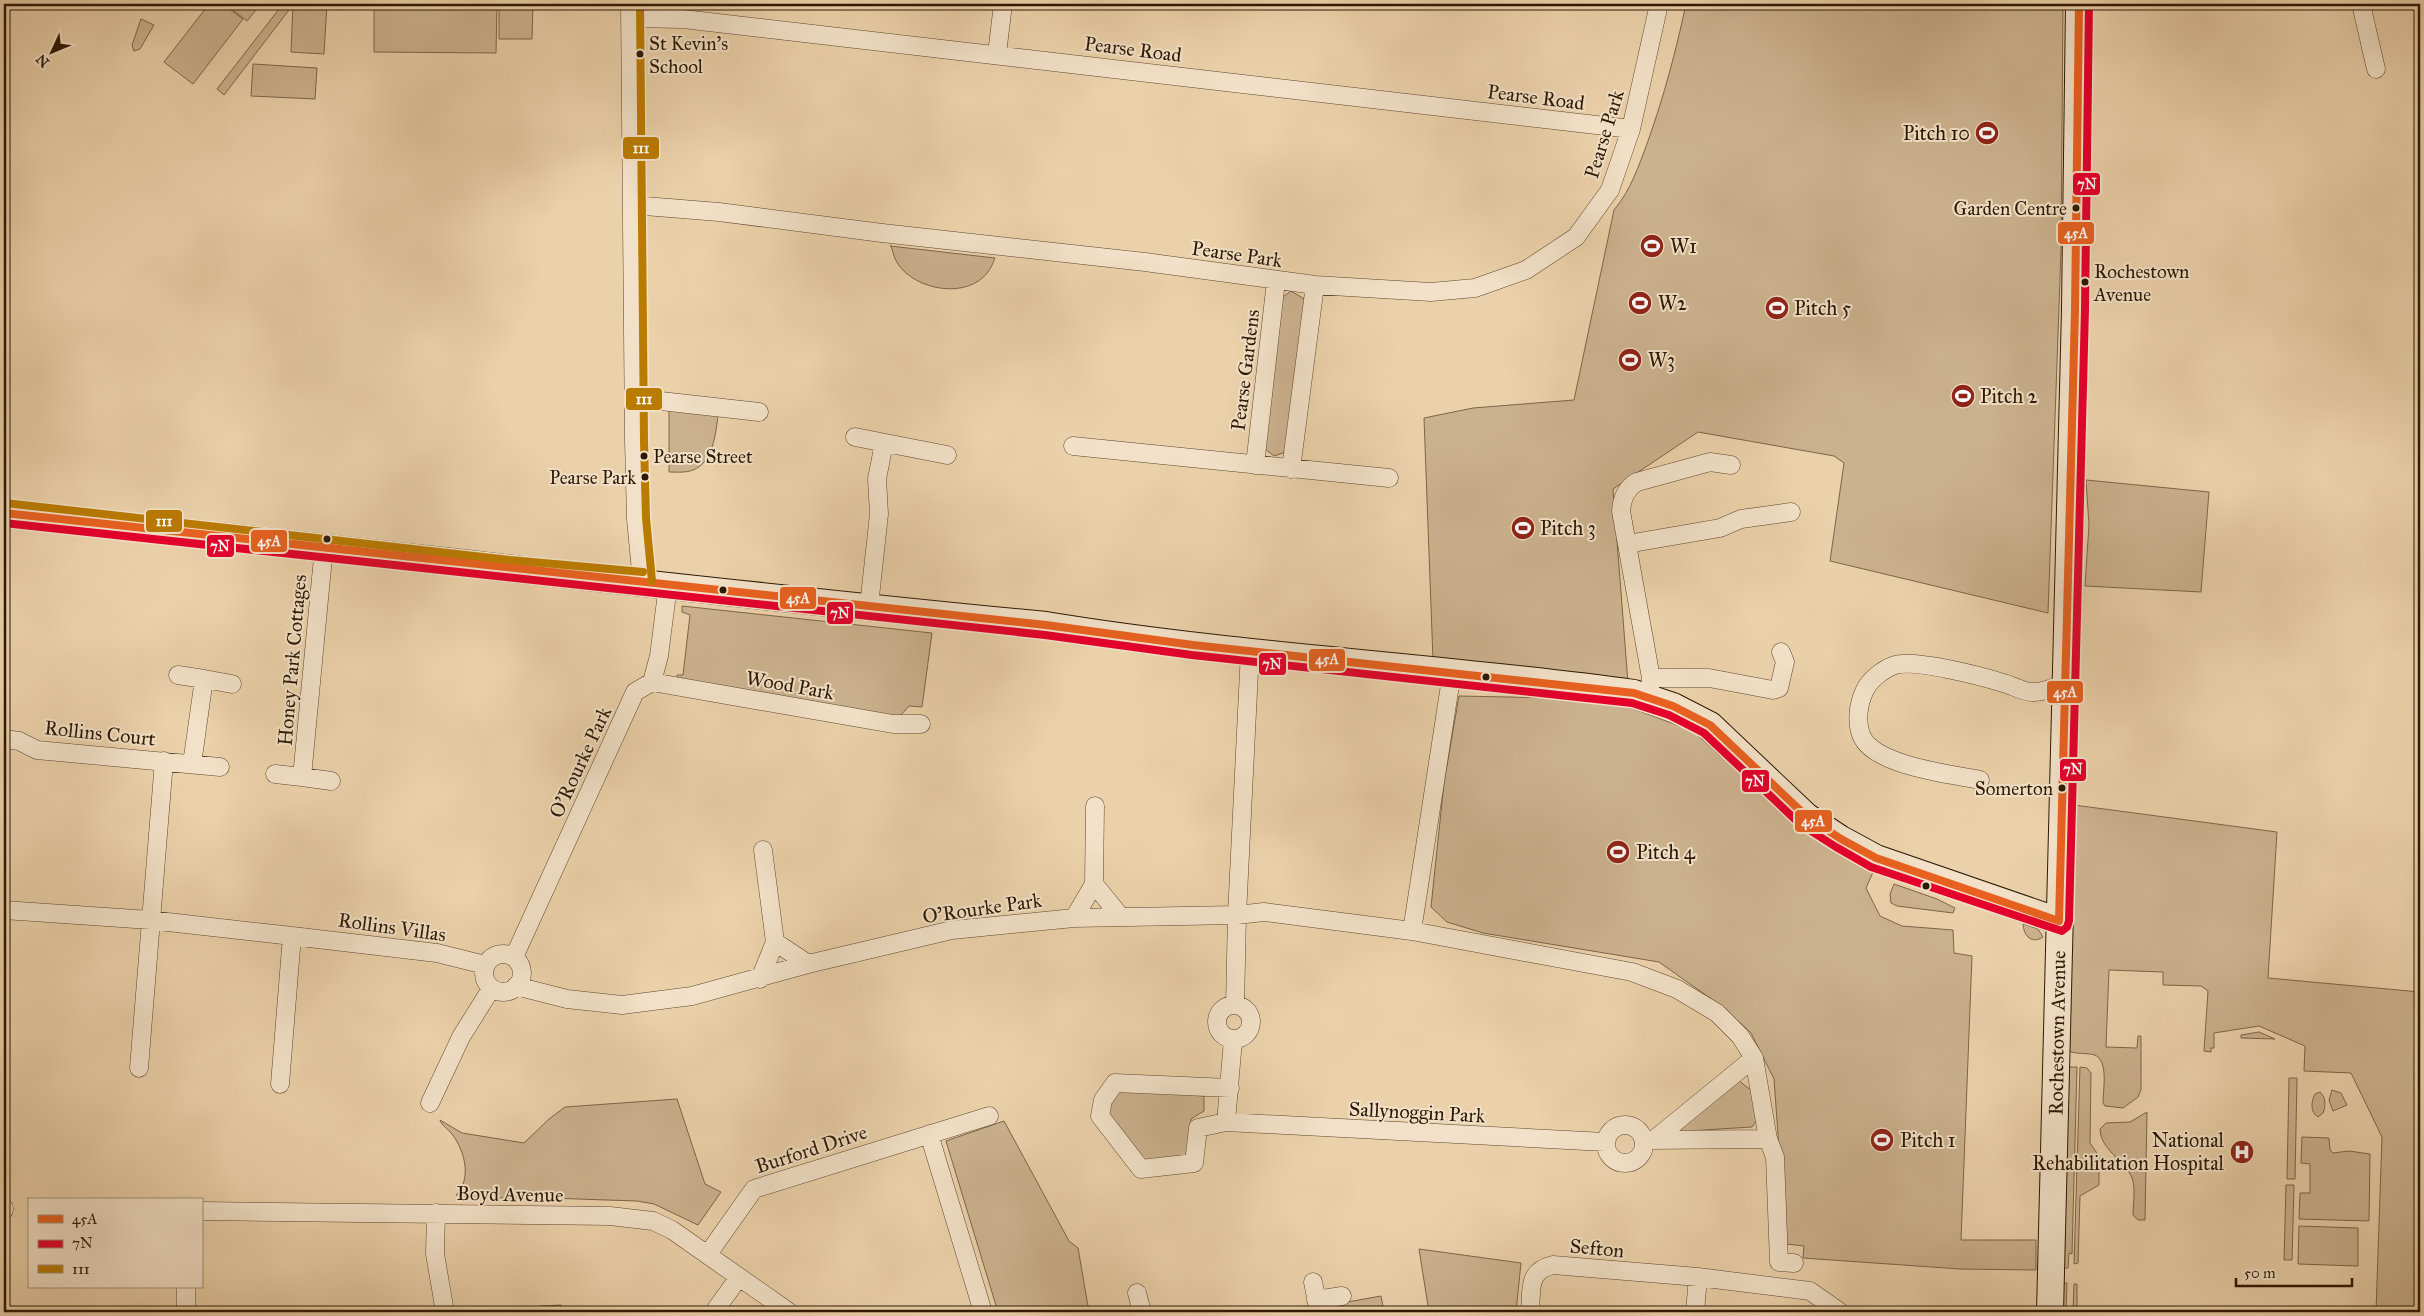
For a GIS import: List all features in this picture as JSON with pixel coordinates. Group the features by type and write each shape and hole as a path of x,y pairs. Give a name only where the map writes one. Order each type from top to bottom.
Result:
{"street":[{"path":"998,54 1003,4"},
{"name":"Pearse Park","path":"632,205 719,212 882,233 1145,262 1315,285 1431,292 1475,288 1526,270 1576,237 1610,190 1631,129 1659,4"},
{"name":"Rochestown Avenue","path":"2050,1312 2075,309 2079,4"},
{"path":"2361,4 2376,69"},
{"path":"630,11 636,520 642,582"},
{"name":"Pearse Road","path":"630,11 683,19 998,54 1631,129"},
{"name":"Pearse Gardens","path":"1255,465 1276,281"},
{"path":"1291,468 1315,285"},
{"path":"634,398 759,412"},
{"path":"856,437 947,455"},
{"path":"869,606 879,514 877,479 884,442"},
{"path":"1073,446 1389,478"},
{"path":"1731,465 1710,462 1630,486 1622,502 1650,688 1673,706 1710,725 1806,816 1841,839 1876,858 2059,921"},
{"path":"1627,544 1720,528 1741,519 1791,512"},
{"path":"4,513 324,547 508,570 642,582 1046,625 1250,652 1452,672 1634,694 1650,688 1709,678 1773,690 1780,688 1785,662 1780,652"},
{"name":"Honey Park Cottages","path":"302,777 324,547"},
{"path":"652,682 658,656 668,585"},
{"path":"1235,1005 1237,915 1250,652"},
{"path":"1980,780 1911,765 1878,754 1868,745 1862,736 1858,719 1863,696 1872,681 1886,669 1906,664 1952,671 2032,692 2065,684"},
{"path":"1412,931 1452,672"},
{"path":"178,675 232,684"},
{"path":"192,764 204,679"},
{"name":"Wood Park","path":"652,682 893,724 922,724"},
{"name":"O'Rourke Park","path":"514,957 635,692 652,682"},
{"name":"Rollins Court","path":"4,739 19,742 37,750 220,767"},
{"name":"Rollins Court","path":"150,920 164,761"},
{"name":"Honey Park Cottages","path":"275,774 331,781"},
{"path":"1074,918 1094,884 1095,806"},
{"path":"760,979 775,942 763,850"},
{"path":"1094,884 1121,917"},
{"path":"1237,915 1264,912 1412,931 1632,972 1677,989 1717,1013 1740,1036 1754,1058 1768,1139 1775,1156 1778,1262 1794,1263"},
{"name":"Rollins Villas","path":"4,913 150,920 437,953 485,965"},
{"name":"O'Rourke Park","path":"516,986 567,999 622,1005 692,996 760,979 808,964 952,930 1074,918 1237,915"},
{"path":"139,1068 150,920"},
{"path":"280,1084 292,936"},
{"path":"775,942 808,964"},
{"path":"501,953 514,957 518,961 522,974 516,986 504,992 492,989 484,978 485,965 489,959 501,953"},
{"path":"430,1103 461,1037 492,989"},
{"path":"1235,1005 1248,1011 1252,1024 1248,1033 1239,1039 1233,1040 1223,1036 1217,1021 1223,1009 1235,1005"},
{"path":"1226,1122 1233,1040"},
{"path":"1754,1058 1650,1139 1643,1152 1634,1162 1628,1164 1616,1162 1611,1158 1605,1142 1613,1129 1625,1125 1637,1129 1650,1139 1768,1139"},
{"name":"Sallynoggin Park","path":"1230,1088 1115,1083 1103,1100 1100,1116 1141,1169 1194,1163 1198,1128 1226,1122 1605,1142"},
{"name":"Burford Drive","path":"708,1254 754,1189 989,1116"},
{"path":"928,1134 983,1312"},
{"name":"Boyd Avenue","path":"202,1211 610,1216 653,1221 672,1230 708,1254 789,1312"},
{"path":"436,1213 435,1254 445,1312"},
{"name":"Sefton","path":"1530,1312 1534,1274 1547,1266 1698,1277 1810,1291 1840,1312"},
{"path":"714,1312 739,1277"},
{"path":"1695,1312 1698,1277"},
{"path":"186,1288 186,1312"},
{"path":"1137,1293 1142,1312"},
{"path":"1316,1298 1342,1296"}],"shaded area":[{"path":"209,4 223,4 243,19 193,84 164,62"},
{"path":"225,4 261,4 247,21"},
{"path":"283,4 292,6 224,95 217,89"},
{"path":"293,4 327,4 324,54 291,52"},
{"path":"374,4 497,4 496,53 374,52"},
{"path":"499,4 533,4 532,39 499,39"},
{"path":"1686,4 2063,4 2061,251 2048,613 1830,561 1844,463 1834,456 1698,432 1613,489 1628,683 1433,660 1424,418 1473,408 1574,400 1614,210 1630,186 1648,141 1669,73"},
{"path":"141,19 154,25 140,49 134,51 132,45"},
{"path":"253,64 317,68 315,99 251,96"},
{"path":"891,246 995,258 988,272 979,281 955,289 942,288 916,280 906,273 897,262"},
{"path":"1291,291 1308,301 1286,452 1274,456 1265,449 1280,299"},
{"path":"669,410 718,415 709,454 700,466 693,470 669,472"},
{"path":"2086,480 2209,492 2201,592 2085,586 2089,525"},
{"path":"682,606 932,633 922,707 909,706 901,715 895,717 677,680 677,675 683,675 690,615 682,612"},
{"path":"1459,696 1607,699 1693,731 1774,804 1874,870 1866,888 1880,916 1902,926 1953,930 1954,953 1972,956 1961,1240 2036,1240 2036,1270 1960,1269 1803,1258 1804,1246 1786,1244 1774,1079 1751,1033 1724,1008 1659,962 1483,933 1447,922 1431,907 1444,783"},
{"path":"2074,805 2277,832 2268,978 2420,992 2420,1312 2376,1312 2382,1137 2351,1073 2304,1071 2305,1046 2259,1026 2214,1033 2214,1048 2211,1048 2211,1052 2204,1051 2208,991 2201,986 2163,985 2163,972 2109,970 2106,1047 2137,1048 2138,1036 2141,1036 2141,1090 2138,1097 2123,1108 2105,1106 2103,1103 2104,1073 2100,1060 2090,1054 2075,1053 2067,1050"},
{"path":"1894,884 1937,899 1955,908 1953,913 1897,906 1891,903 1890,894"},
{"path":"2023,924 2038,929 2043,937 2035,940 2029,938"},
{"path":"2259,1032 2275,1039 2241,1038 2241,1035"},
{"path":"2070,1067 2077,1067 2072,1254 2069,1253 2068,1268 2057,1268 2066,1070"},
{"path":"2080,1067 2087,1068 2091,1073 2090,1143 2099,1156 2099,1185 2080,1196 2078,1263 2074,1264"},
{"path":"2289,1078 2297,1078 2295,1179 2287,1179"},
{"path":"1739,1081 1751,1090 1758,1119 1752,1127 1671,1132"},
{"path":"1122,1089 1204,1096 1204,1111 1191,1119 1187,1154 1181,1159 1147,1164 1117,1129 1109,1113 1111,1102"},
{"path":"2332,1090 2341,1093 2347,1105 2333,1111 2329,1100"},
{"path":"2320,1092 2325,1105 2323,1113 2318,1117 2312,1110 2312,1103 2315,1094"},
{"path":"677,1099 705,1184 721,1192 698,1225 654,1204 637,1201 474,1198 456,1195 464,1181 465,1165 457,1141 440,1120 462,1133 524,1143 549,1119 565,1107"},
{"path":"2147,1112 2145,1220 2138,1220 2133,1215 2134,1192 2132,1178 2124,1165 2104,1143 2100,1129 2106,1123 2130,1122"},
{"path":"1004,1121 1069,1241 1078,1248 1089,1312 998,1312 946,1141"},
{"path":"2302,1137 2329,1138 2330,1150 2333,1153 2349,1151 2370,1154 2369,1221 2299,1219 2300,1193 2310,1193 2310,1164 2301,1163"},
{"path":"2286,1185 2294,1185 2292,1260 2284,1260"},
{"path":"2299,1226 2358,1228 2358,1266 2298,1264"},
{"path":"1419,1249 1521,1263 1516,1312 1429,1312"},
{"path":"2057,1283 2067,1283 2066,1312 2056,1312"},
{"path":"2074,1284 2077,1284 2077,1312 2073,1312"},
{"path":"1381,1296 1384,1312 1326,1312 1325,1306"},
{"path":"561,1305 561,1312 541,1312 541,1306"}],"transit line":[{"name":"111","path":"640,4 644,440 646,518 652,581"},
{"name":"45A","path":"2059,921 2075,309 2079,4"},
{"name":"7N","path":"4,523 1045,635 1192,655 1632,703 1669,715 1704,733 1800,824 1871,867 2062,931 2067,927 2069,921 2085,309 2089,4"},
{"name":"111","path":"5,503 510,560 643,572"},
{"name":"45A","path":"4,513 1046,625 1193,645 1634,693 1673,706 1710,725 1806,816 1841,839 1876,858 2059,921"}],"place":[{"name":"St Kevin's School","path":"640,54"},
{"name":"Pitch 10","path":"1987,133"},
{"name":"Garden Centre","path":"2076,208"},
{"name":"W1","path":"1652,246"},
{"name":"Rochestown Avenue","path":"2085,282"},
{"name":"W2","path":"1640,303"},
{"name":"Pitch 5","path":"1777,308"},
{"name":"W3","path":"1630,360"},
{"name":"Pitch 2","path":"1963,396"},
{"name":"Pearse Street","path":"644,456"},
{"name":"Pearse Park","path":"645,477"},
{"name":"Pitch 3","path":"1523,528"},
{"name":"Somerton","path":"2062,788"},
{"name":"Pitch 4","path":"1618,852"},
{"name":"Pitch 1","path":"1882,1140"},
{"name":"National Rehabilitation Hospital","path":"2242,1152"}]}
